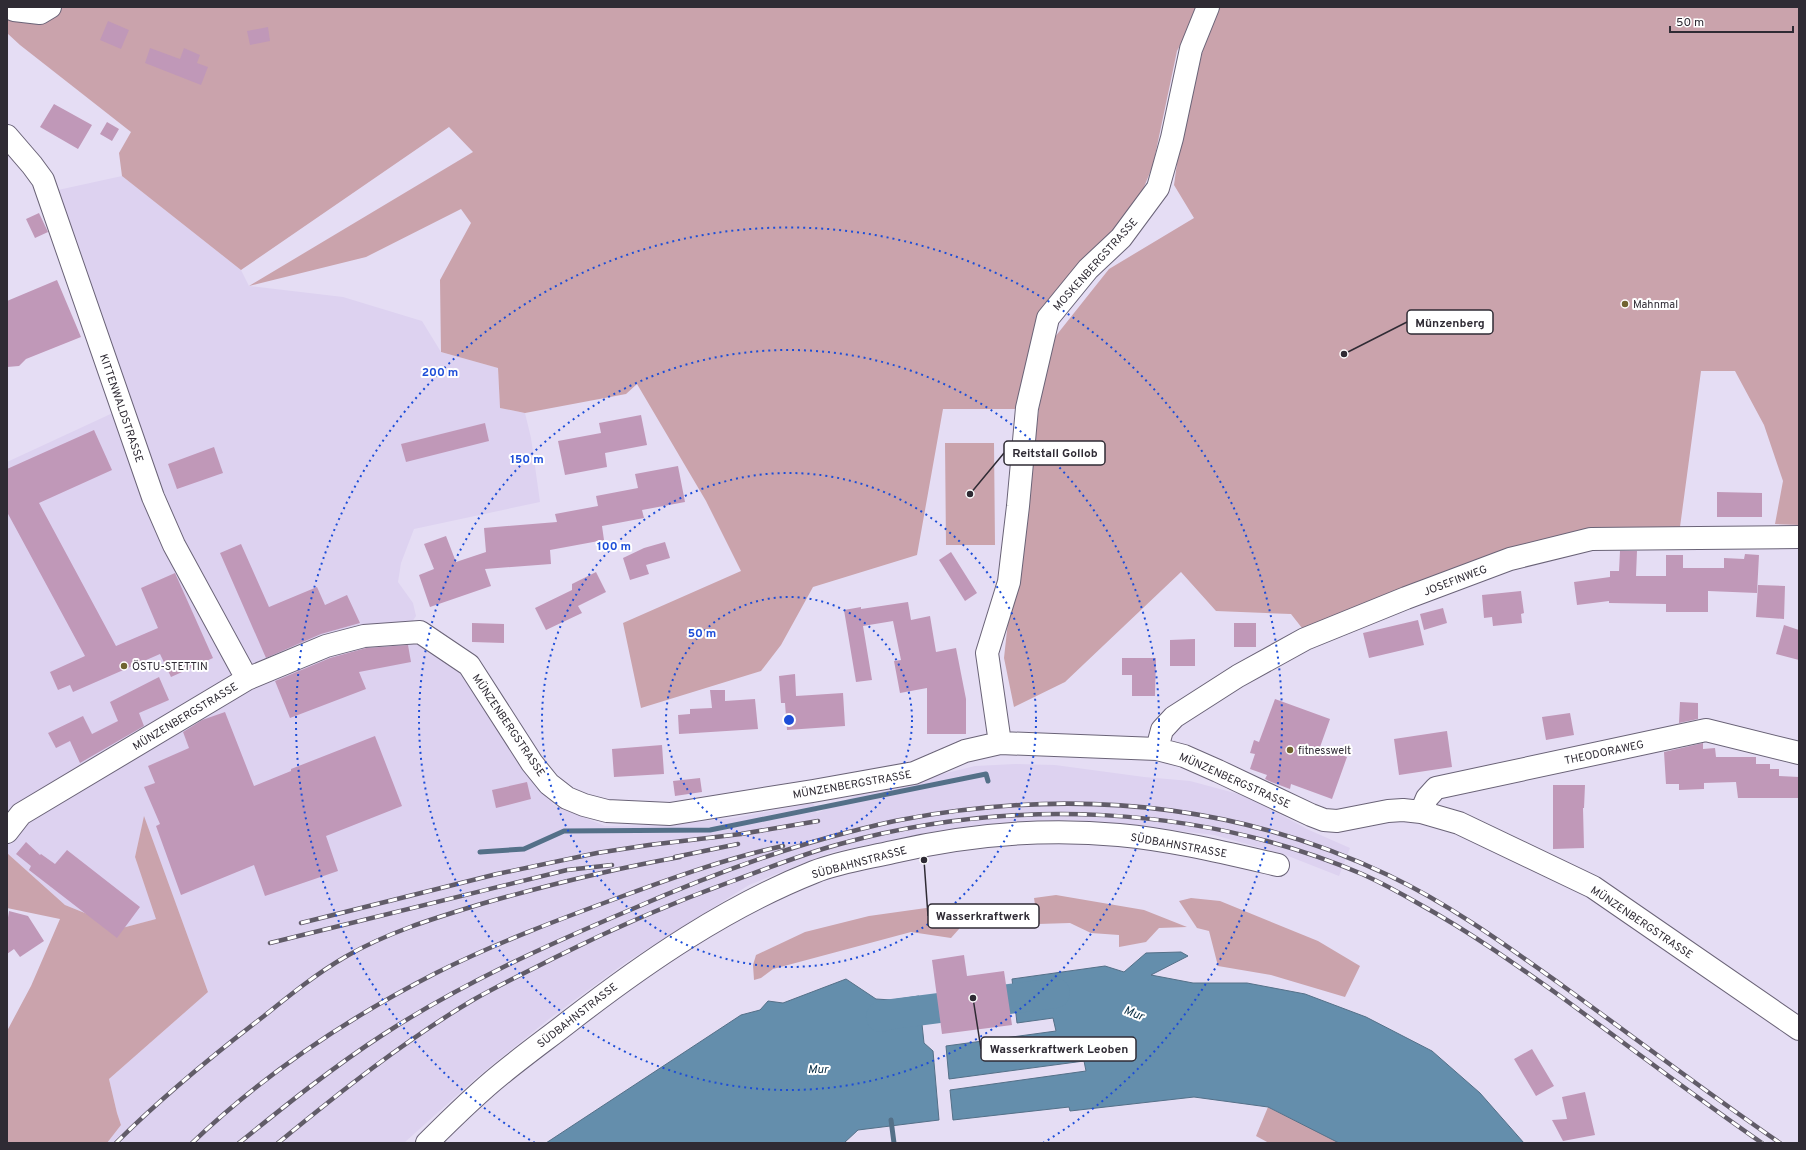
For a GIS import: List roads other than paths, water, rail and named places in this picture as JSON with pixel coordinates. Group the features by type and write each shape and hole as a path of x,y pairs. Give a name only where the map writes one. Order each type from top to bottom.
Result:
{"street":[{"path":"7,7 14,10 40,13 50,7"},
{"name":"MOSKENBERGSTRASSE","path":"1000,743 987,653 1009,582 1027,408 1048,318 1088,269 1121,238 1158,188 1172,138 1190,49 1208,7"},
{"name":"KITTENWALDSTRASSE","path":"7,136 43,180 153,496 174,545 247,679"},
{"name":"JOSEFINWEG","path":"1157,749 1162,730 1174,716 1238,676 1305,639 1406,598 1510,559 1591,539 1799,537"},
{"name":"MÜNZENBERGSTRASSE","path":"7,832 21,814 247,679 326,646 364,636 420,632 469,665 532,763 549,784 567,798 584,805 607,811 670,814 914,773 965,751 1000,743 1157,749 1191,759 1324,820 1338,821 1388,811 1421,812 1459,823 1593,887 1799,1029"},
{"name":"THEODORAWEG","path":"1421,812 1427,798 1436,788 1706,730 1799,753"},
{"name":"SÜDBAHNSTRASSE","path":"427,1143 500,1075 620,982 664,952 745,904 816,871 922,845 1016,834 1070,832 1121,835 1222,852 1278,865"}],"water":[{"name":"Mur","path":"1181,952 1188,956 1151,975 1193,983 1247,983 1305,994 1366,1017 1432,1051 1480,1093 1524,1143 1339,1143 1268,1107 1194,1097 1070,1111 1069,1107 953,1120 950,1090 1086,1071 1084,1061 949,1079 946,1046 1056,1031 1053,1018 1017,1023 1012,979 1105,966 1124,972 1146,953"},
{"name":"Mur","path":"846,979 876,999 892,1000 919,996 924,1043 933,1051 939,1120 858,1130 844,1143 546,1143 741,1015 760,1010 768,1001 783,1003"}],"waterway":[{"path":"480,852 524,849 564,831 710,830 986,774 988,781"},
{"name":"Mur","path":"881,1017 885,1015 1055,993"},
{"path":"891,1120 894,1143"}],"railway":[{"path":"239,1143 328,1073 384,1034 413,1016 473,982 535,952 684,887 738,866 793,848 894,821 963,810 1025,805 1087,804 1148,808 1209,817 1270,831 1329,850 1388,875 1434,899 1500,941 1780,1143"},
{"path":"278,1143 373,1068 422,1032 447,1016 493,989 576,947 641,917 771,867 812,852 840,844 905,829 971,819 1037,814 1104,815 1170,821 1235,833 1299,851 1362,874 1439,915 1492,949 1560,996 1762,1143"},
{"path":"301,923 497,874 597,853 741,834 818,821"},
{"path":"675,857 738,844"},
{"path":"192,1143 248,1094 308,1049 371,1009 436,973 505,942 623,896 722,862 783,846"},
{"path":"116,1143 169,1093 225,1046 313,978 361,948 412,926 481,904 580,878 680,857"},
{"path":"270,943 567,870 612,865"}],"place":[{"name":"Mahnmal","path":"1625,304"},
{"name":"Münzenberg","path":"1344,354"},
{"name":"Reitstall Gollob","path":"970,494"},
{"name":"ÖSTU-STETTIN","path":"124,666"},
{"name":"fitnesswelt","path":"1290,750"},
{"name":"Wasserkraftwerk","path":"924,860"},
{"name":"Wasserkraftwerk Leoben","path":"973,998"}]}
